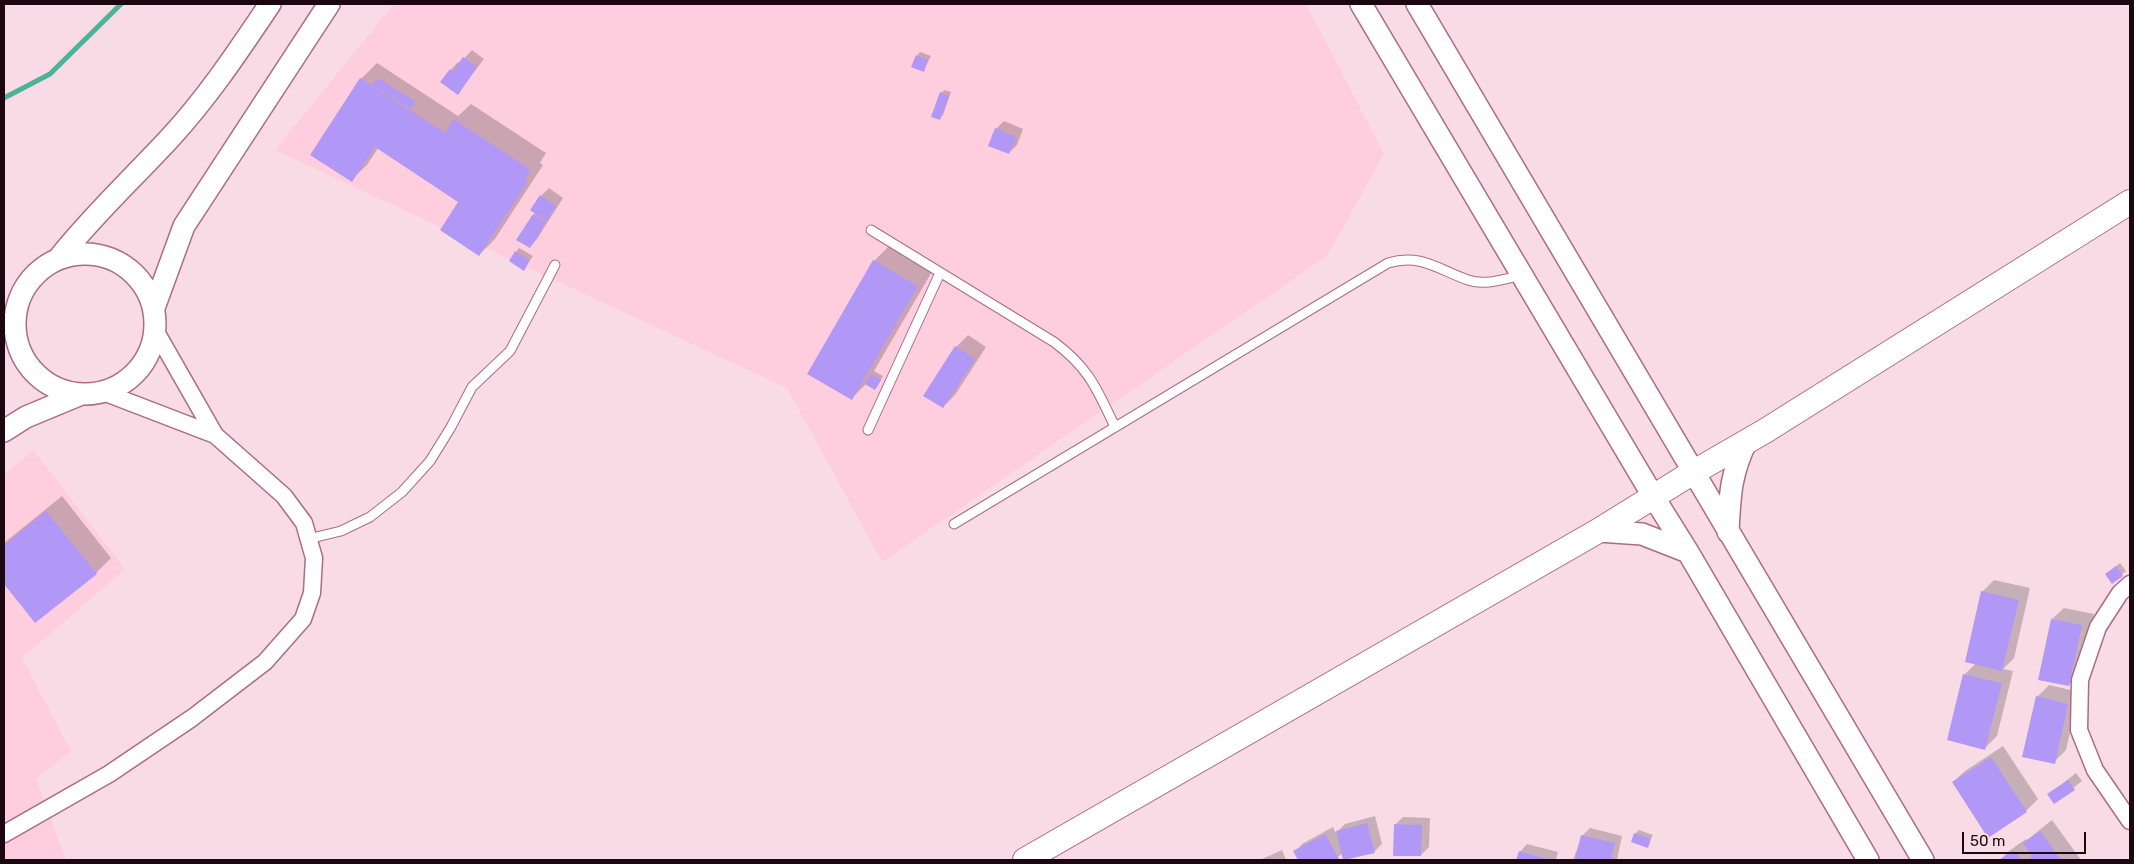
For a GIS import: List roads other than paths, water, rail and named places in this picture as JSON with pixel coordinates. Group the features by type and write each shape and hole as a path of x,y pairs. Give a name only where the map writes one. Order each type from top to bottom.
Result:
{"main road":[{"path":"1026,860 1051,855 1598,531 1692,472 1746,442 2130,202"}],"street":[{"path":"59,258 88,222 170,138 206,96 270,4"},
{"path":"154,308 184,226 329,4"},
{"path":"1361,4 1688,552 1868,860"},
{"path":"1418,4 1692,472 1923,860"},
{"path":"4,310 38,270 59,258 83,253 107,256 129,268 145,286 154,308 156,330 150,351 139,369 123,383 103,392 79,394 56,389 36,376 22,357 14,335 15,311 23,289"},
{"path":"4,834 109,774 192,718 265,662 304,619 312,593 314,558 304,523 284,496 215,435 156,330"},
{"path":"103,392 215,435"},
{"path":"4,431 26,417 79,394"},
{"path":"1728,532 1730,488 1736,463 1746,442"},
{"path":"1598,531 1642,534 1688,552"},
{"path":"2130,584 2120,593 2098,627 2080,680 2079,730 2096,770 2130,822"}],"lane":[{"path":"871,230 1054,342 1072,356 1094,383 1115,427"},
{"path":"954,524 1388,263 1404,258 1420,260 1469,280 1486,282 1522,275"},
{"path":"308,539 342,531 370,517 402,492 430,461 472,387 510,351 555,265"},
{"path":"868,430 940,273"}],"waterway":[{"path":"4,98 50,74 121,4"}]}
